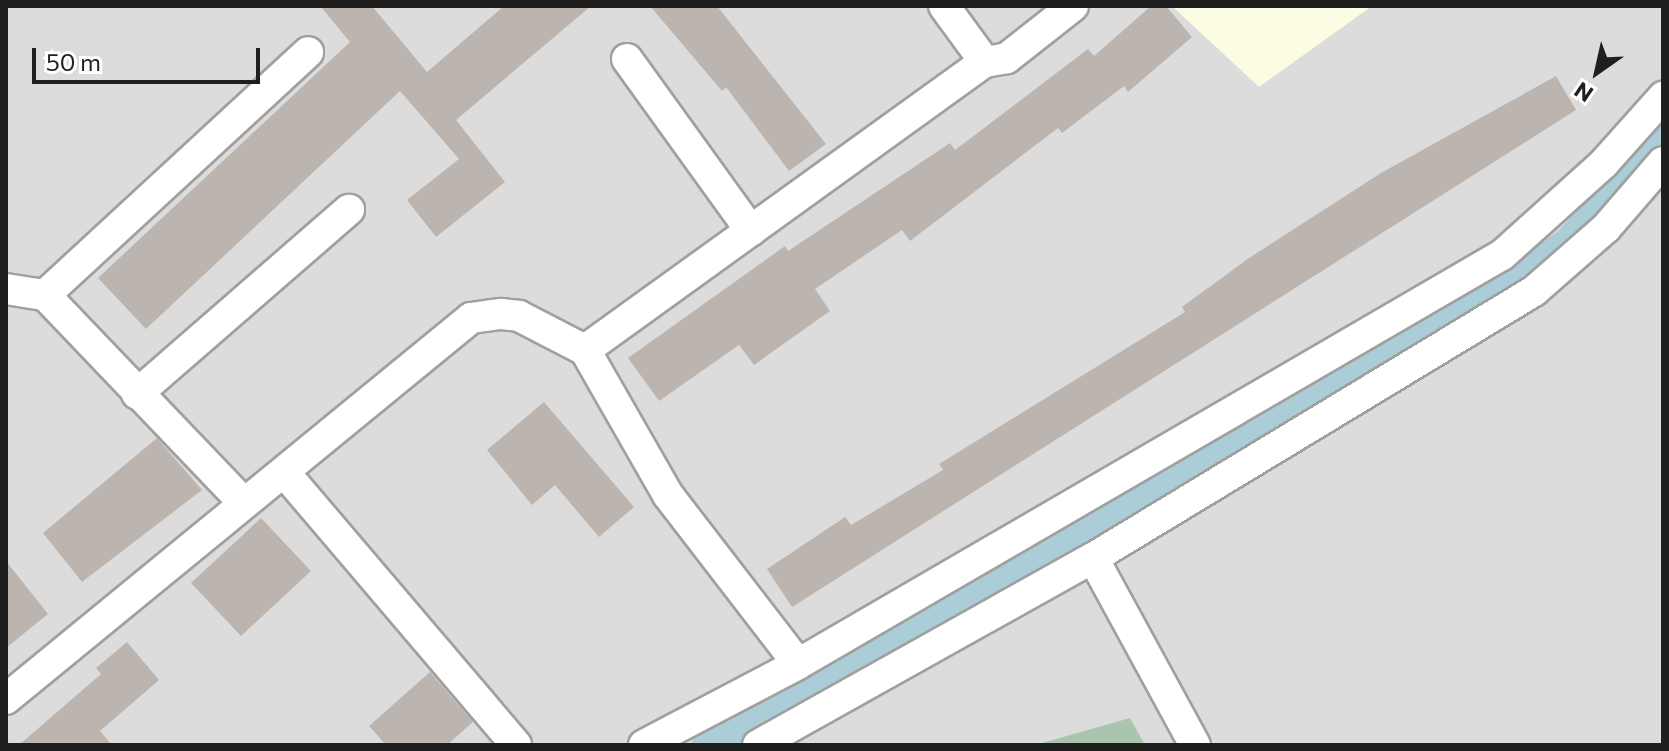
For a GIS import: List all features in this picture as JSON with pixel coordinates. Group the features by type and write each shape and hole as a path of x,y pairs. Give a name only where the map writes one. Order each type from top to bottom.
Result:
{"lane":[{"path":"944,6 985,62"},
{"path":"585,350 985,62 1007,58 1073,6"},
{"path":"45,295 308,52"},
{"path":"627,59 751,231"},
{"path":"644,745 798,664 1502,255 1604,163 1663,97"},
{"path":"758,745 1093,558 1534,291 1606,228 1663,162"},
{"path":"137,394 349,210"},
{"path":"6,289 45,295 244,503"},
{"path":"6,699 471,318 519,316 585,350 668,495 798,664"},
{"path":"284,472 516,745"},
{"path":"1093,558 1195,745"}],"shaded area":[{"path":"6,6 1663,6 1663,745 6,745"},
{"path":"1172,6 1372,6 1259,87"},
{"path":"1130,718 1145,745 1035,745"}],"building":[{"path":"320,6 372,6 427,72 504,6 591,6 456,120 505,182 436,237 407,200 459,159 400,91 146,329 98,278 350,42"},
{"path":"650,6 717,6 826,144 789,171 726,87 722,91"},
{"path":"1151,6 1166,6 1192,37 1128,92 1124,86 1062,133 1058,128 910,241 902,230 815,289 830,311 754,365 739,345 659,401 628,358 785,246 788,251 950,143 955,150 1088,49 1094,56"},
{"path":"1556,76 1576,110 792,607 767,569 845,517 851,525 943,470 939,464 1185,312 1182,307 1249,258 1381,173"},
{"path":"544,402 634,507 599,537 555,485 532,505 487,450"},
{"path":"157,438 202,490 82,582 43,533"},
{"path":"261,518 311,571 241,636 191,583"},
{"path":"6,561 48,614 6,648"},
{"path":"127,642 159,680 100,731 112,745 19,745 101,674 96,668"},
{"path":"430,672 473,722 447,745 386,745 369,726"}],"waterway":[{"path":"708,745 1139,492 1479,304 1569,243 1663,140"}]}
